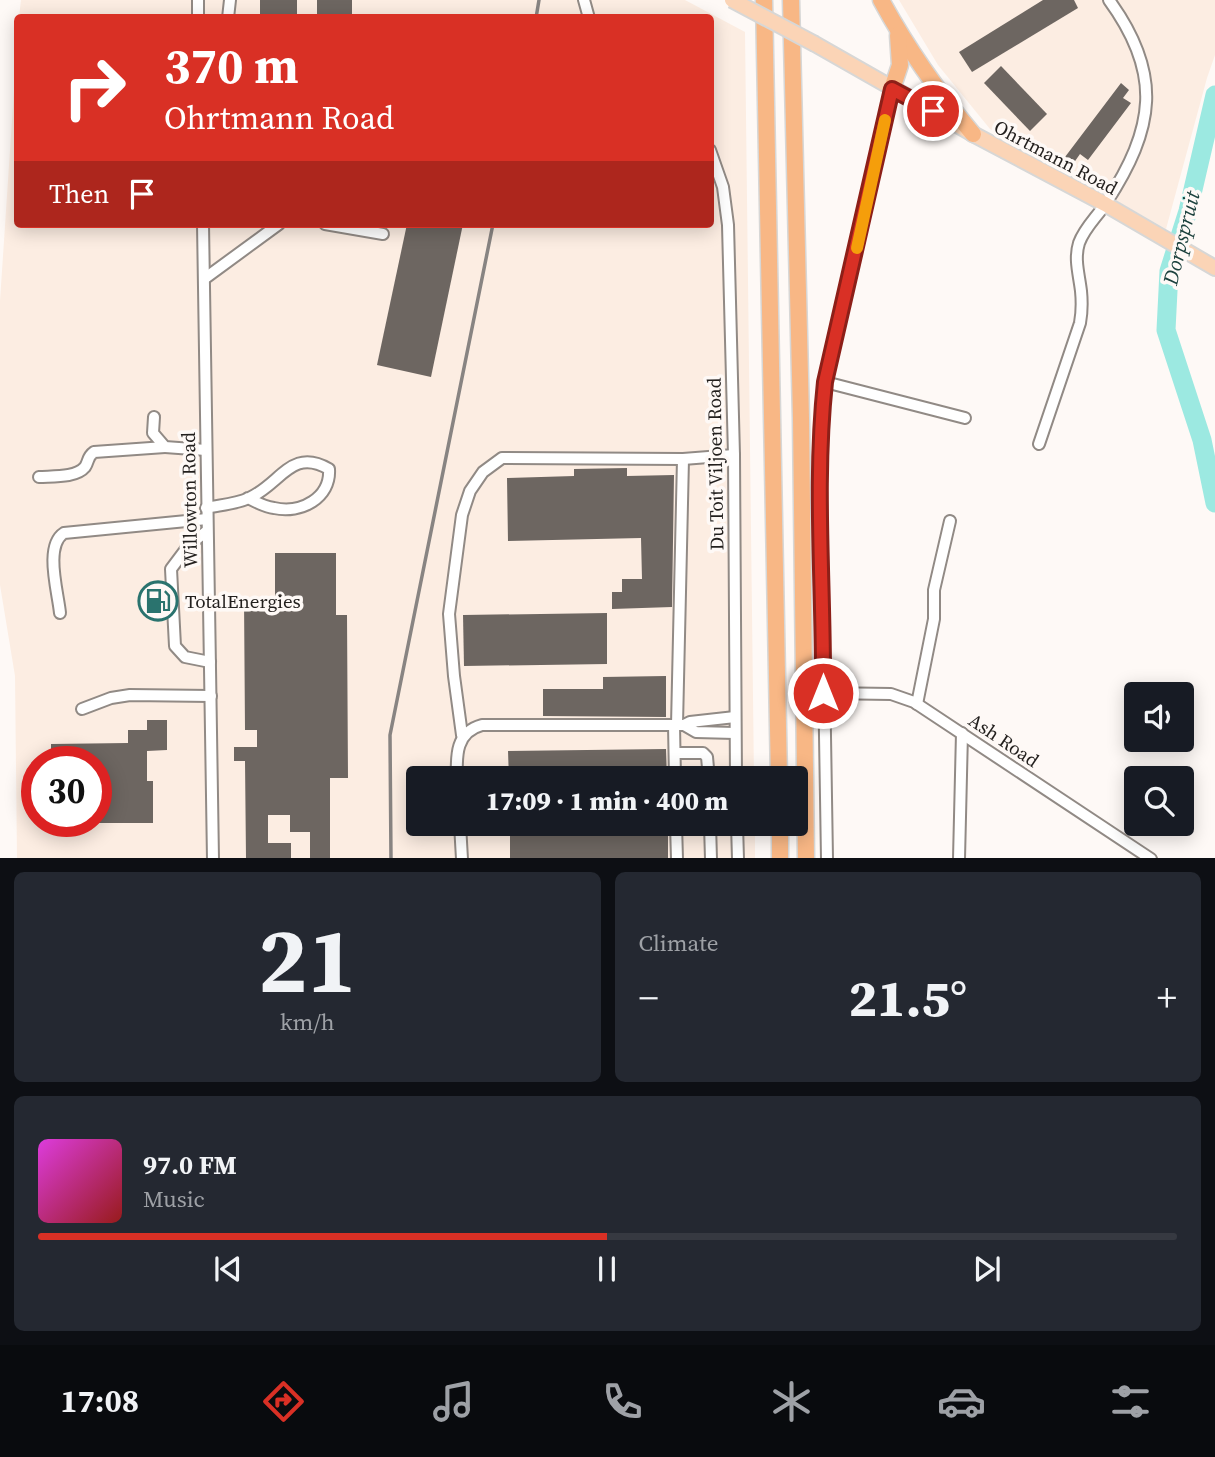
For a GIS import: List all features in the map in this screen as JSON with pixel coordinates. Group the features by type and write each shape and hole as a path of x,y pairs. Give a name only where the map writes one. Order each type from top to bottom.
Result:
{"highway":[{"path":"764,0 779,766"},
{"path":"791,0 801,418 806,858"},
{"path":"881,0 897,30 944,100 973,134"},
{"path":"892,89 900,65 897,30"},
{"path":"780,836 780,858"}],"main road":[{"name":"Ohrtmann Road","path":"732,0 1215,267"}],"street":[{"path":"1039,444 1080,323 1082,308 1077,264 1078,246 1089,223 1105,204 1141,136 1148,99 1138,51 1126,25 1109,0"},
{"path":"827,858 820,440 825,382 892,89"},
{"name":"Du Toit Viljoen Road","path":"714,161 723,187 728,225 734,456 736,766"},
{"name":"Willowton Road","path":"203,228 213,858"},
{"path":"204,279 274,228"},
{"path":"348,228 383,234"},
{"path":"825,382 965,418"},
{"path":"154,416 153,433 165,447"},
{"path":"39,477 77,474 94,452 165,447 206,450"},
{"path":"457,766 462,735 449,614 462,514 471,491 483,472 502,458 683,460 734,456"},
{"path":"676,766 683,460"},
{"path":"60,614 53,551 56,541 64,533 207,519 259,492 292,466 304,461 316,462 329,469 327,488 318,498 301,508 274,508 248,498"},
{"path":"207,519 171,569 173,636 176,646 185,657 210,662"},
{"path":"917,704 934,619 934,590 950,522"},
{"name":"Ash Road","path":"823,693 891,694 917,704 1150,858"},
{"path":"82,709 111,698 130,695 211,696"},
{"path":"462,735 482,725 678,725 735,717"},
{"path":"678,725 696,732 736,733"},
{"path":"960,858 962,733"},
{"path":"675,753 703,753 708,757 708,766"},
{"path":"461,836 462,858"},
{"path":"676,836 677,858"},
{"path":"710,836 711,858"},
{"path":"737,836 738,858"}],"shaded area":[{"path":"21,0 685,0 711,14 19,14"},
{"path":"899,0 1215,0 1215,55 1166,229 990,129 938,65"},
{"path":"714,15 745,32 754,766 406,766 406,836 755,836 755,858 17,858 15,676 0,585 0,301 14,90 14,228 714,228"}],"building":[{"path":"260,0 297,0 297,14 260,14"},
{"path":"317,0 352,0 352,14 317,14"},
{"path":"1043,0 1074,0 1078,8 972,72 959,52"},
{"path":"1001,66 1047,114 1030,131 984,83"},
{"path":"1121,83 1129,90 1123,98 1131,103 1088,160 1080,154 1073,164 1065,157"},
{"path":"406,228 462,228 431,377 377,365"},
{"path":"627,468 627,476 674,475 672,607 612,609 612,592 622,592 622,579 642,579 641,538 508,541 507,478 574,476 574,469"},
{"path":"275,553 336,553 336,615 347,615 348,778 330,778 330,858 310,858 310,832 290,832 290,815 268,815 268,843 291,843 291,858 246,858 245,761 234,761 234,747 257,747 257,730 245,730 244,599 275,599"},
{"path":"607,613 607,664 464,666 463,615"},
{"path":"666,676 666,717 543,716 543,689 603,689 603,677"},
{"path":"147,720 167,720 167,750 147,751 147,781 153,781 153,823 112,823 112,746 51,744 128,743 128,730 147,730"},
{"path":"666,749 667,766 509,766 508,751"},
{"path":"510,836 668,836 668,858 510,858"}],"waterway":[{"name":"Dorpspruit","path":"1215,95 1188,211 1169,271 1166,330 1202,440 1215,503"}],"railway":[{"path":"537,14 539,0"},
{"path":"391,858 390,735 492,228"}],"slow traffic":[{"path":"857,248 885,120"}],"place":[{"name":"TotalEnergies","path":"158,601"}],"route":[{"path":"823,693 820,428 825,382 892,89 933,111"}]}
